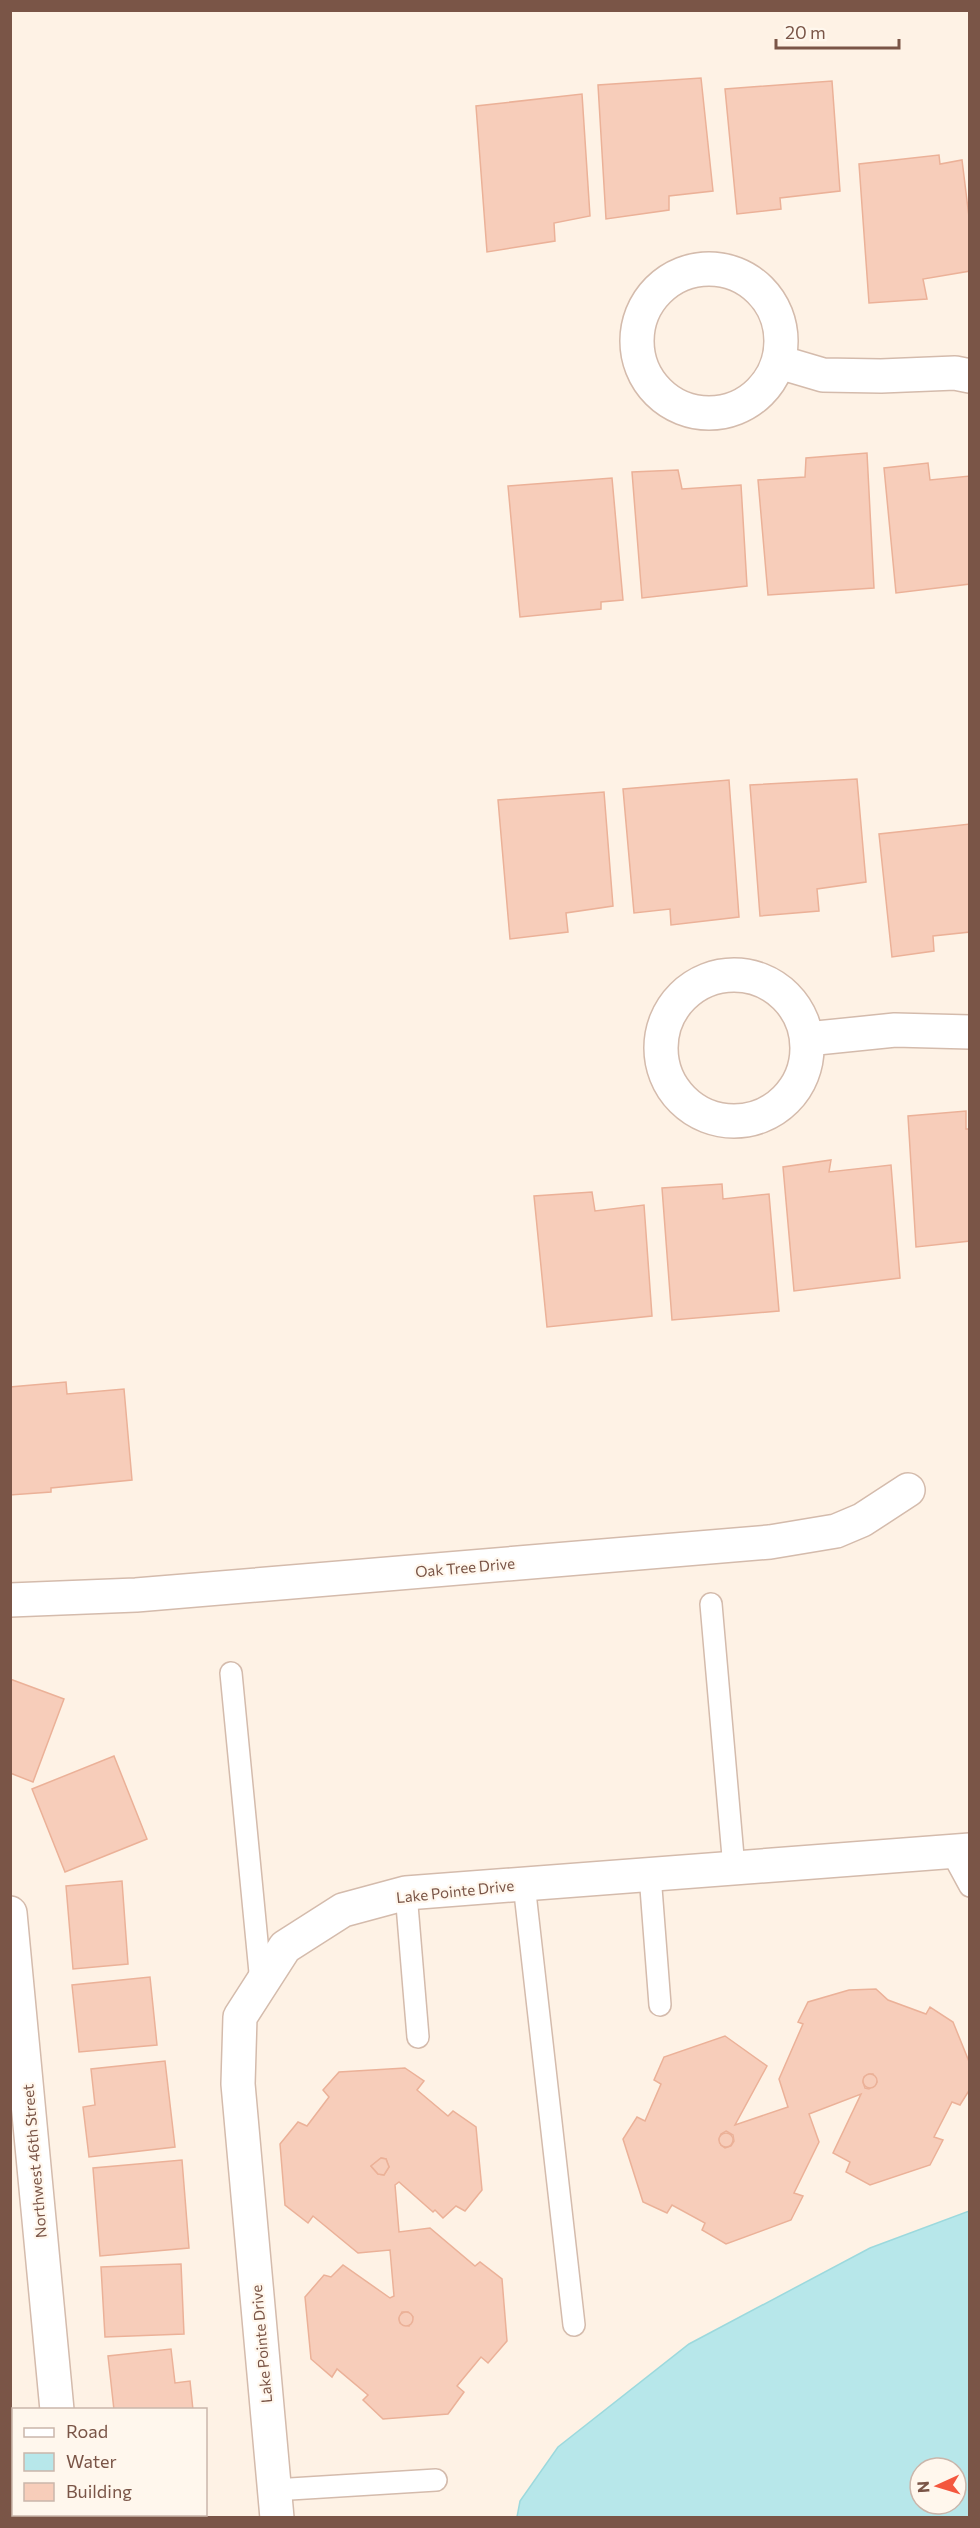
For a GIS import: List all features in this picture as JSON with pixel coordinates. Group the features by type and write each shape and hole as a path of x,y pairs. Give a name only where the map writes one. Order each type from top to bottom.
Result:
{"street":[{"path":"697,269 721,269 745,278 764,293 777,313 782,338 779,362 768,384 753,400 732,411 709,415 686,411 665,399 649,383 639,361 636,338 642,314 654,293 674,278 697,269"},
{"path":"779,362 823,375 881,376 954,373 969,376"},
{"path":"724,975 748,975 770,983 788,997 800,1017 807,1039 806,1064 796,1088 779,1107 756,1119 731,1122 706,1116 684,1102 669,1082 662,1058 662,1034 669,1013 684,994 703,981 724,975"},
{"path":"807,1039 895,1030 969,1032"},
{"name":"Oak Tree Drive","path":"10,1600 148,1594 770,1542 836,1531 862,1520 908,1490"},
{"name":"Lake Pointe Drive","path":"275,2504 238,2084 240,2017 285,1947 344,1910 406,1893 960,1851"},
{"name":"Northwest 46th Street","path":"10,1913 57,2408"}],"lane":[{"path":"711,1604 734,1868"},
{"path":"231,1673 261,1983"},
{"path":"960,1851 969,1886"},
{"path":"651,1875 660,2004"},
{"path":"524,1884 574,2325"},
{"path":"406,1893 418,2037"},
{"path":"275,2504 436,2480"}],"water":[{"path":"969,2211 969,2517 517,2517 520,2501 558,2447 689,2344 870,2248"}],"building":[{"path":"701,78 713,191 669,196 669,210 606,219 598,85"},
{"path":"832,81 840,191 780,198 781,209 737,214 725,89"},
{"path":"582,94 590,216 554,223 555,241 487,252 476,106"},
{"path":"939,155 940,164 962,160 970,225 970,271 923,279 927,299 869,303 859,164"},
{"path":"867,453 874,588 768,595 758,480 805,477 806,458"},
{"path":"928,463 930,480 970,476 970,584 896,593 884,468"},
{"path":"678,470 682,489 741,485 747,586 642,598 632,472"},
{"path":"612,478 623,600 601,602 601,609 520,617 508,486"},
{"path":"857,779 866,882 817,889 819,911 760,916 750,785"},
{"path":"729,780 739,917 671,925 670,909 634,913 623,789"},
{"path":"604,792 613,906 566,913 568,932 510,939 498,800"},
{"path":"970,824 970,932 933,936 934,951 892,957 879,834"},
{"path":"966,1111 966,1129 970,1129 970,1241 916,1247 908,1116"},
{"path":"831,1160 829,1172 891,1165 900,1278 794,1291 783,1167"},
{"path":"722,1184 723,1199 769,1194 779,1311 672,1320 662,1188"},
{"path":"592,1192 595,1211 644,1205 652,1316 547,1327 534,1196"},
{"path":"66,1382 67,1394 124,1389 132,1480 51,1488 51,1492 10,1495 10,1387"},
{"path":"10,1679 64,1699 33,1782 10,1773"},
{"path":"114,1756 147,1839 65,1872 32,1789"},
{"path":"122,1881 128,1964 73,1969 66,1886"},
{"path":"150,1977 157,2045 79,2052 72,1985"},
{"path":"876,1989 888,2000 926,2014 930,2007 953,2022 970,2064 970,2089 960,2105 952,2102 934,2137 943,2140 930,2165 870,2185 846,2172 850,2162 833,2153 861,2094 809,2114 819,2142 794,2193 803,2196 791,2220 726,2244 702,2230 705,2223 672,2205 667,2213 643,2202 623,2139 637,2117 645,2121 661,2084 654,2080 664,2057 725,2036 767,2066 735,2125 788,2107 779,2079 803,2024 798,2022 808,2002 849,1990","holes":["873,2074 877,2082 869,2089 865,2088 863,2082 864,2077","726,2131 733,2135 734,2141 731,2146 725,2148 719,2139"]},
{"path":"165,2061 175,2147 89,2157 83,2107 95,2105 91,2069"},
{"path":"405,2068 424,2081 417,2090 448,2116 453,2111 476,2127 482,2190 465,2211 456,2206 443,2218 399,2182 395,2185 399,2232 430,2228 475,2266 480,2262 502,2279 507,2341 488,2363 481,2357 457,2386 464,2392 448,2414 383,2419 363,2400 368,2395 337,2369 332,2377 311,2359 305,2297 324,2275 331,2277 343,2265 390,2298 394,2296 390,2250 358,2253 313,2216 308,2223 285,2205 280,2144 298,2122 307,2126 329,2097 323,2090 339,2072","holes":["381,2158 386,2159 389,2167 384,2175 378,2174 371,2166","402,2312 408,2312 413,2317 409,2326 400,2323 399,2318"]},
{"path":"870,2074 875,2076 877,2081 875,2086 870,2088 865,2086 863,2081 865,2076"},
{"path":"723,2133 729,2133 733,2140 729,2147 723,2147 719,2143 719,2137"},
{"path":"381,2158 386,2159 389,2167 384,2175 378,2174 371,2166"},
{"path":"182,2160 189,2248 100,2256 93,2168"},
{"path":"181,2264 184,2334 105,2337 101,2267"},
{"path":"403,2312 409,2312 413,2319 409,2326 403,2326 399,2322 399,2316"},
{"path":"171,2349 175,2383 190,2381 193,2408 114,2408 108,2356"},
{"path":"126,2516 206,2516 206,2518 126,2518"}]}
